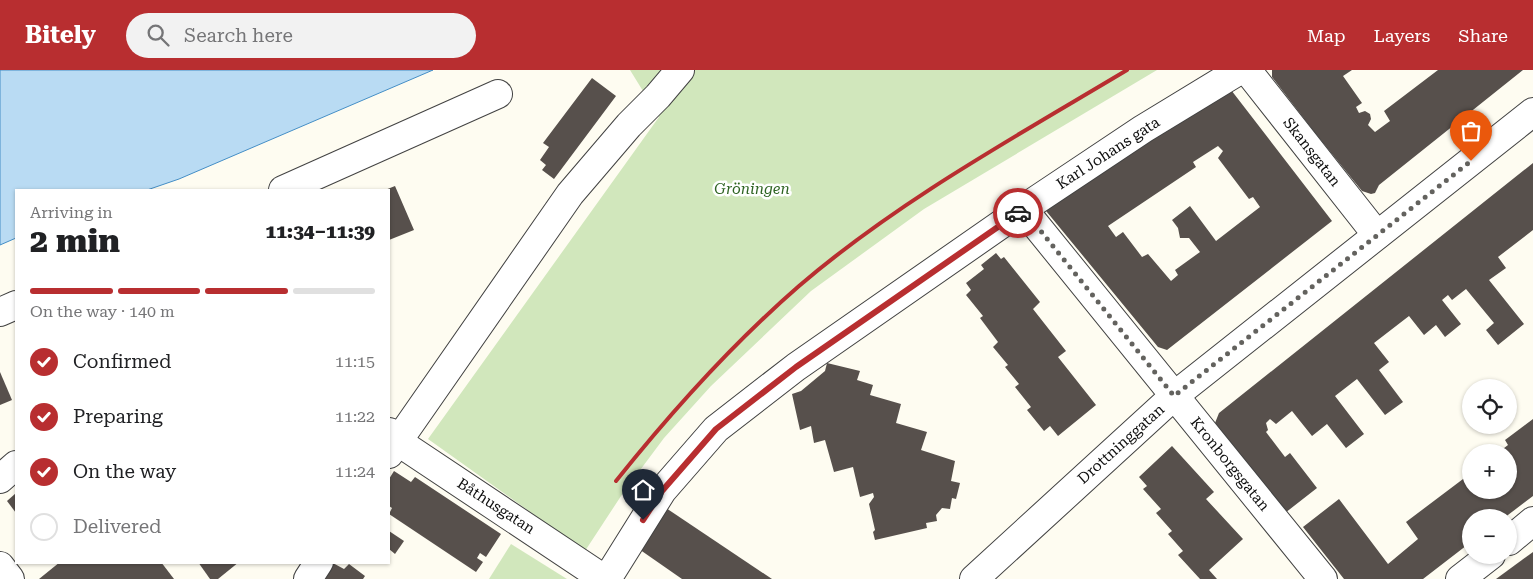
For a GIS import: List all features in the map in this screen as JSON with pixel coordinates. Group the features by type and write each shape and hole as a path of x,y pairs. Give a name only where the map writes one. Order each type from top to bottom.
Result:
{"street":[{"path":"392,443 570,194 629,124 658,96 680,70"},
{"name":"Karl Johans gata","path":"606,579 662,491 716,429 796,367 1023,209 1143,129 1240,70"},
{"name":"Skansgatan","path":"1247,70 1377,235"},
{"path":"284,189 498,94"},
{"name":"Drottninggatan","path":"974,579 1174,396 1533,112"},
{"name":"Kronborgsgatan","path":"1023,209 1323,579"},
{"path":"0,312 15,305"},
{"name":"Båthusgatan","path":"392,443 606,579"},
{"path":"1517,534 1533,521"},
{"path":"308,579 318,564"},
{"path":"1460,579 1479,564"},
{"path":"0,566 10,579"}],"green space":[{"name":"Gröningen","path":"630,70 1157,70 924,209 811,291 711,386 664,438 623,493 585,551 428,439 659,117"},
{"path":"511,544 567,579 489,579"}],"water":[{"path":"0,70 433,70 179,179 150,189 15,189 15,238 0,245"}],"building":[{"path":"1272,70 1352,70 1343,76 1362,103 1356,107 1359,113 1365,111 1370,114 1371,119 1368,125 1375,132 1390,121 1384,111 1438,70 1523,70 1379,185 1375,193 1371,194 1362,191 1315,133 1272,77"},
{"path":"592,78 616,96 554,179 542,170 546,165 540,160 549,147 543,143"},
{"path":"1228,86 1332,221 1167,350 1158,347 1042,206","holes":["1218,146 1223,151 1218,158 1249,199 1253,197 1260,207 1216,241 1190,206 1172,220 1178,228 1180,238 1189,238 1200,252 1175,270 1178,275 1171,281 1148,254 1142,257 1123,232 1116,237 1108,226 1196,167 1193,162"]},
{"path":"1533,163 1533,230 1498,257 1506,268 1489,280 1524,324 1498,345 1486,330 1494,323 1466,289 1452,300 1448,295 1442,300 1461,324 1445,337 1436,325 1424,335 1409,316 1374,343 1389,362 1379,370 1403,402 1385,415 1357,379 1335,396 1364,434 1346,448 1327,424 1312,436 1292,411 1276,424 1270,419 1266,423 1268,430 1266,432 1285,457 1290,453 1317,488 1285,513 1215,423 1219,413"},
{"path":"395,186 414,230 390,240 390,189 388,189"},
{"path":"996,253 1001,259 1004,257 1040,302 1033,309 1066,351 1058,357 1096,405 1058,436 1050,426 1044,431 1027,410 1031,407 1015,387 1019,384 1005,367 1008,365 993,347 998,342 980,318 983,316 966,295 971,290 966,283 984,269 981,265"},
{"path":"827,363 860,371 857,380 873,385 870,395 901,404 896,423 927,432 921,450 955,461 951,481 960,483 956,499 952,498 950,509 942,508 936,515 937,521 926,523 927,528 875,540 873,532 875,530 869,504 874,497 873,493 860,497 853,467 834,472 825,440 814,443 811,426 800,430 792,394 801,391 825,371"},
{"path":"0,372 12,400 0,405"},
{"path":"1533,419 1533,496 1516,509 1462,509 1462,549 1423,579 1344,579 1303,527 1339,499 1388,564 1418,539 1406,522 1462,480 1462,499 1517,499 1517,444 1507,444 1505,440 1513,434 1517,434 1517,431"},
{"path":"1172,446 1214,492 1206,499 1243,539 1209,570 1217,579 1200,579 1178,555 1183,551 1168,534 1172,531 1156,513 1161,509 1143,489 1147,486 1139,477"},
{"path":"394,471 411,482 415,477 501,534 486,557 480,553 477,558 483,562 476,572 390,515 392,508 390,507 390,477"},
{"path":"15,494 15,512 7,501"},
{"path":"663,506 772,579 682,579 636,547"},
{"path":"390,532 404,541 395,554 390,550"},
{"path":"1533,552 1533,579 1496,579 1517,564"},
{"path":"58,564 163,564 174,579 39,579"},
{"path":"199,564 237,564 218,579 210,579"},
{"path":"330,564 335,564 344,569 349,564 365,576 363,579 323,579"}],"railway":[{"path":"616,481 659,429 726,355 774,308 837,255 876,226 958,171 1127,70"}],"way so far":[{"path":"1018,213 1023,209 1174,396 1471,161"}],"route":[{"path":"643,520 662,491 716,429 796,367 894,301 1018,213"}]}
